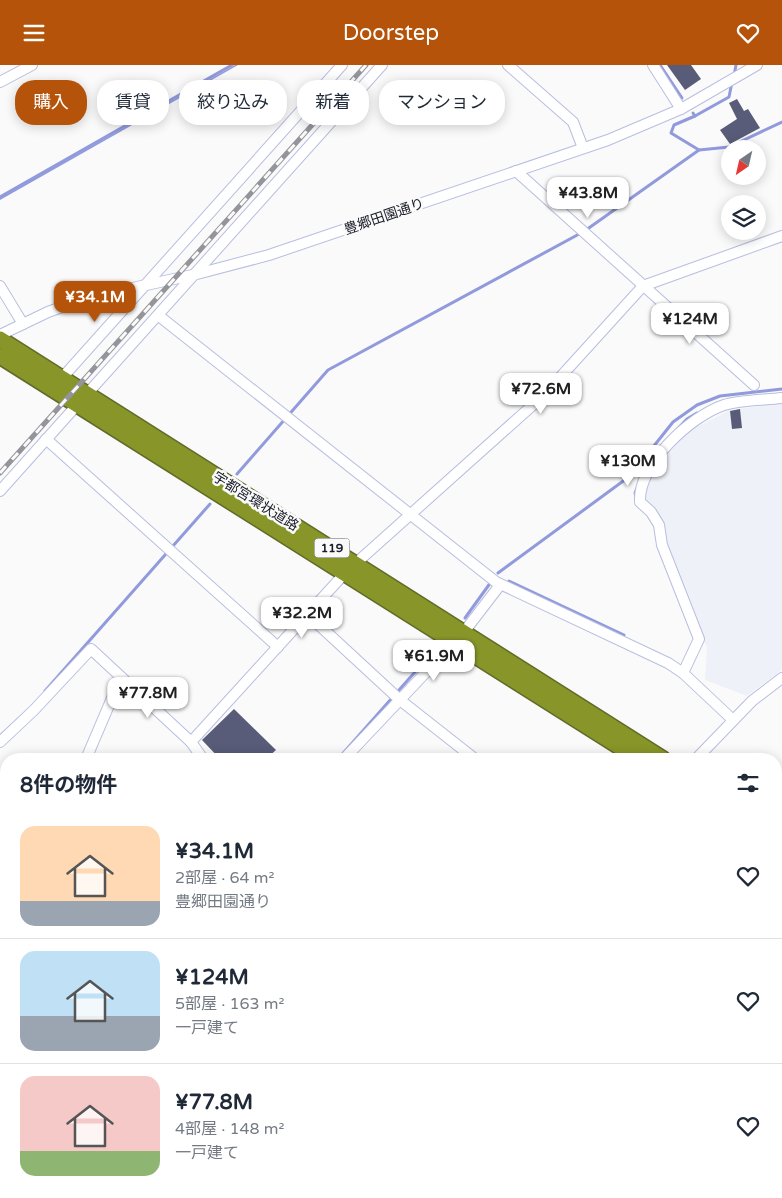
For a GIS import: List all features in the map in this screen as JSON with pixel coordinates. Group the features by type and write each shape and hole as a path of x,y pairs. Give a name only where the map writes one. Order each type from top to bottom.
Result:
{"highway":[{"name":"宇都宮環状道路","path":"0,337 62,378 82,399"},
{"name":"宇都宮環状道路","path":"0,356 82,399 459,637 653,753"},
{"name":"宇都宮環状道路","path":"459,637 630,753"}],"street":[{"path":"0,82 32,65"},
{"path":"62,378 342,65"},
{"path":"0,491 197,274 382,65"},
{"path":"508,65 573,122 583,148"},
{"path":"652,65 681,109"},
{"name":"豊郷田園通り","path":"0,337 23,324 86,298 197,274 269,255 583,148 681,109 756,65"},
{"path":"516,171 754,385"},
{"path":"191,742 350,568 544,395 643,286 782,236"},
{"path":"0,286 23,324"},
{"path":"159,315 500,585 668,663 683,673 733,720"},
{"path":"683,673 699,639 681,598 662,545 659,525 651,512 640,502 640,493 649,471 675,435 701,415 726,404 782,398"},
{"path":"46,439 278,647"},
{"path":"350,753 459,637 500,585"},
{"path":"307,614 400,701 467,753"},
{"path":"0,742 34,710 91,649 191,742 199,753"},
{"path":"89,753 121,677"},
{"path":"702,753 752,701 782,678"}],"shaded area":[{"path":"782,403 782,670 747,696 705,680 707,648 668,558 657,512 643,497 657,466 687,432 730,410"}],"water":[{"path":"235,65 238,65 212,80 208,80"},
{"path":"179,97 169,104 169,102"},
{"path":"129,125 132,125 0,200 0,198"}],"building":[{"path":"667,65 691,65 701,79 685,90"},
{"path":"737,99 744,111 748,109 760,128 738,140 727,140 720,130 737,119 729,103"},
{"path":"740,409 742,428 732,429 730,411"},
{"path":"234,709 276,750 273,753 214,753 202,740"}],"waterway":[{"path":"0,197 232,65"},
{"path":"660,65 682,98"},
{"path":"734,76 736,65"},
{"path":"695,116 729,97 732,82"},
{"path":"586,230 699,150 671,133 674,125 695,116 693,113"},
{"path":"699,150 729,147 782,122"},
{"path":"237,474 328,370 581,233"},
{"path":"498,573 630,476 673,422 697,405 720,396 782,389"},
{"path":"665,442 687,419 697,413"},
{"path":"637,488 635,493 637,501"},
{"path":"45,691 210,504"},
{"path":"509,581 624,635"},
{"path":"465,618 491,582"},
{"path":"343,753 438,646"}],"railway":[{"path":"0,473 366,65"}]}
